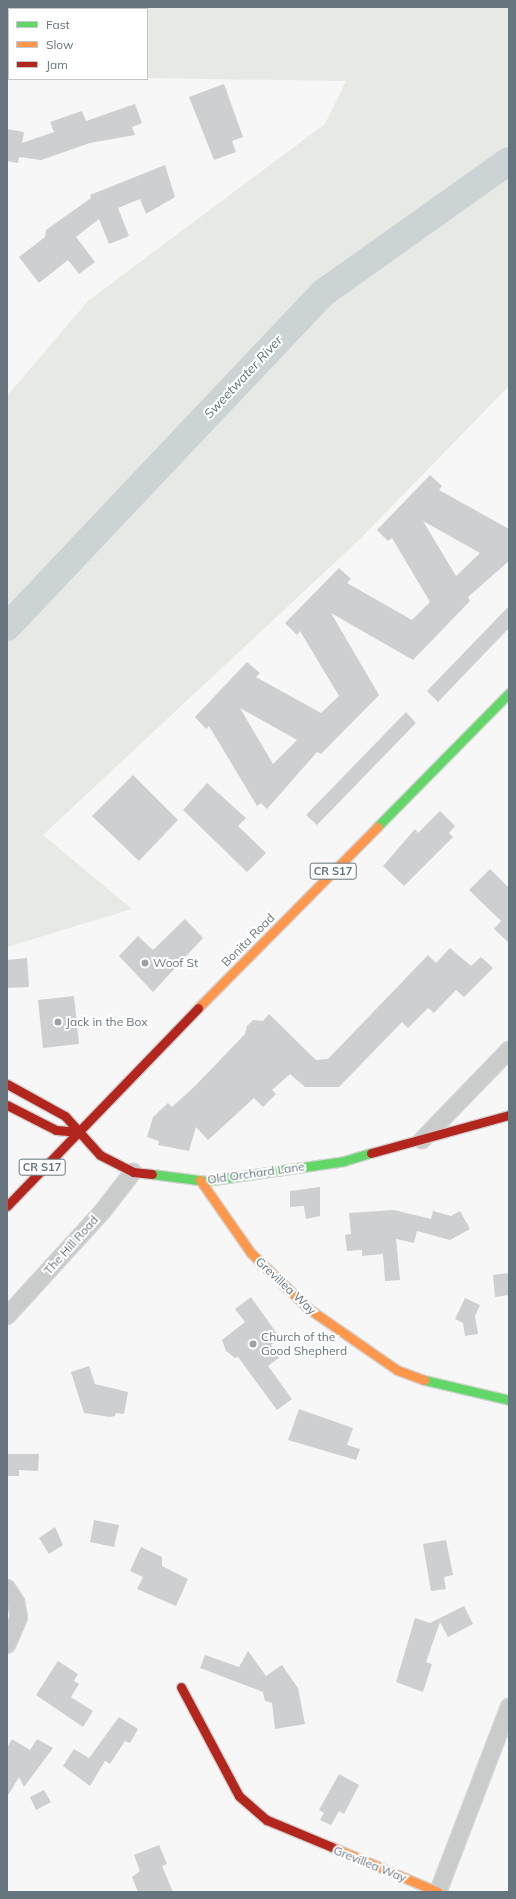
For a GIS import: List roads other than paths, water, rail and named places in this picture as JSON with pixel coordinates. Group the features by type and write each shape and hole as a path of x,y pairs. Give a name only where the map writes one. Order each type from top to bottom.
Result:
{"street":[{"name":"Bonita Road","path":"7,1206 77,1132 509,693"},
{"path":"422,1140 509,1050"},
{"name":"Old Orchard Lane","path":"7,1084 65,1116 77,1132 100,1155 133,1172 200,1180 344,1161 509,1115"},
{"path":"7,1105 56,1130 77,1132"},
{"name":"The Hill Road","path":"7,1316 102,1212 133,1172"},
{"name":"Grevillea Way","path":"200,1180 251,1253 309,1309 398,1370 436,1385 509,1400"},
{"path":"7,1588 16,1602 19,1617 7,1645"},
{"name":"Grevillea Way","path":"181,1687 239,1796 267,1820 438,1892 509,1707"}],"waterway":[{"name":"Sweetwater River","path":"7,627 323,293 509,161"}],"place":[{"name":"Woof St","path":"145,963"},
{"name":"Jack in the Box","path":"58,1022"},
{"name":"Church of the Good Shepherd","path":"253,1344"}]}
